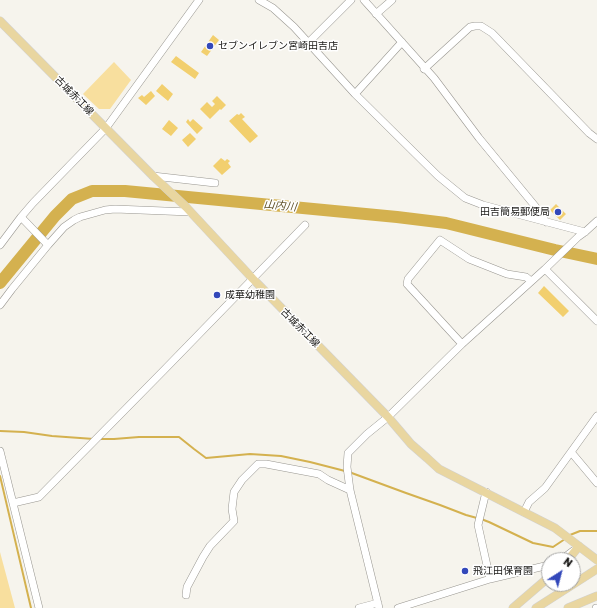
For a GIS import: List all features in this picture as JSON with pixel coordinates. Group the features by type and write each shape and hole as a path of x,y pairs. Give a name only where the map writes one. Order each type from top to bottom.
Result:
{"main road":[{"name":"古城赤江線","path":"0,21 188,210 252,279 388,417 411,444 439,469 555,528 597,560"},
{"path":"574,552 579,546"},
{"path":"536,608 597,569"},
{"path":"512,608 541,584"},
{"path":"568,608 597,596"}],"street":[{"path":"0,245 33,203 106,128 199,0"},
{"path":"259,0 274,8 294,27 355,94 438,176 465,198 483,205 585,232"},
{"path":"308,43 351,0"},
{"path":"364,0 424,69 434,78 479,138 535,206 546,222"},
{"path":"376,14 392,0"},
{"path":"424,69 470,27 482,26 492,33 589,133 597,139"},
{"path":"355,94 402,42"},
{"path":"155,178 215,183"},
{"path":"0,305 48,245 64,227 74,220 90,213 115,209 188,210"},
{"path":"21,217 48,245"},
{"path":"359,608 379,606 350,490 347,468 348,453 367,434 388,417 462,344 597,221"},
{"path":"13,503 39,496 305,225"},
{"path":"462,344 407,284 408,279 440,240 469,259 507,274 526,277 531,282"},
{"path":"545,269 597,321"},
{"path":"524,512 529,502 545,488 597,416"},
{"path":"0,451 39,608"},
{"path":"571,452 597,483"},
{"path":"186,595 187,587 210,546 234,522 232,509 234,492 242,480 258,464 266,464 319,474 328,480 350,490"},
{"path":"486,492 478,525 490,579"},
{"path":"571,552 579,546"},
{"path":"398,608 490,579 541,567"}],"shaded area":[{"path":"114,62 131,80 110,109 99,109 83,94"},
{"path":"0,552 15,608 0,608"}],"building":[{"name":"セブンイレブン宮崎田吉店","path":"213,35 219,40 207,56 201,52"},
{"path":"176,56 199,73 195,79 171,62"},
{"path":"162,84 173,94 168,101 156,91"},
{"path":"151,91 155,96 146,105 138,98 142,95 144,97"},
{"path":"217,96 226,105 210,119 200,109 207,102 212,107 215,104 212,101"},
{"path":"241,113 245,117 242,119 258,136 250,143 229,121 237,114 239,115"},
{"path":"188,119 190,122 193,119 203,128 197,134 186,122"},
{"path":"169,120 178,128 171,136 162,129"},
{"path":"190,133 196,139 188,147 182,140"},
{"path":"221,158 225,161 227,159 230,161 228,163 231,167 222,175 213,166"},
{"name":"田吉簡易郵便局","path":"556,204 566,214 560,220 550,210"},
{"path":"544,286 569,311 563,317 538,293"}],"waterway":[{"name":"山内川","path":"0,283 55,216 72,199 92,191 125,191 446,223 597,259"},
{"path":"0,431 94,439"},
{"path":"99,439 179,437 206,458 250,454 281,456 345,471"},
{"path":"349,472 477,518"},
{"path":"0,476 31,608"},
{"path":"481,519 533,543 553,547 565,539"},
{"path":"570,535 580,531 597,531"}],"place":[{"name":"セブンイレブン宮崎田吉店","path":"210,46"},
{"name":"田吉簡易郵便局","path":"558,212"},
{"name":"成華幼稚園","path":"217,295"},
{"name":"飛江田保育園","path":"465,571"}]}
